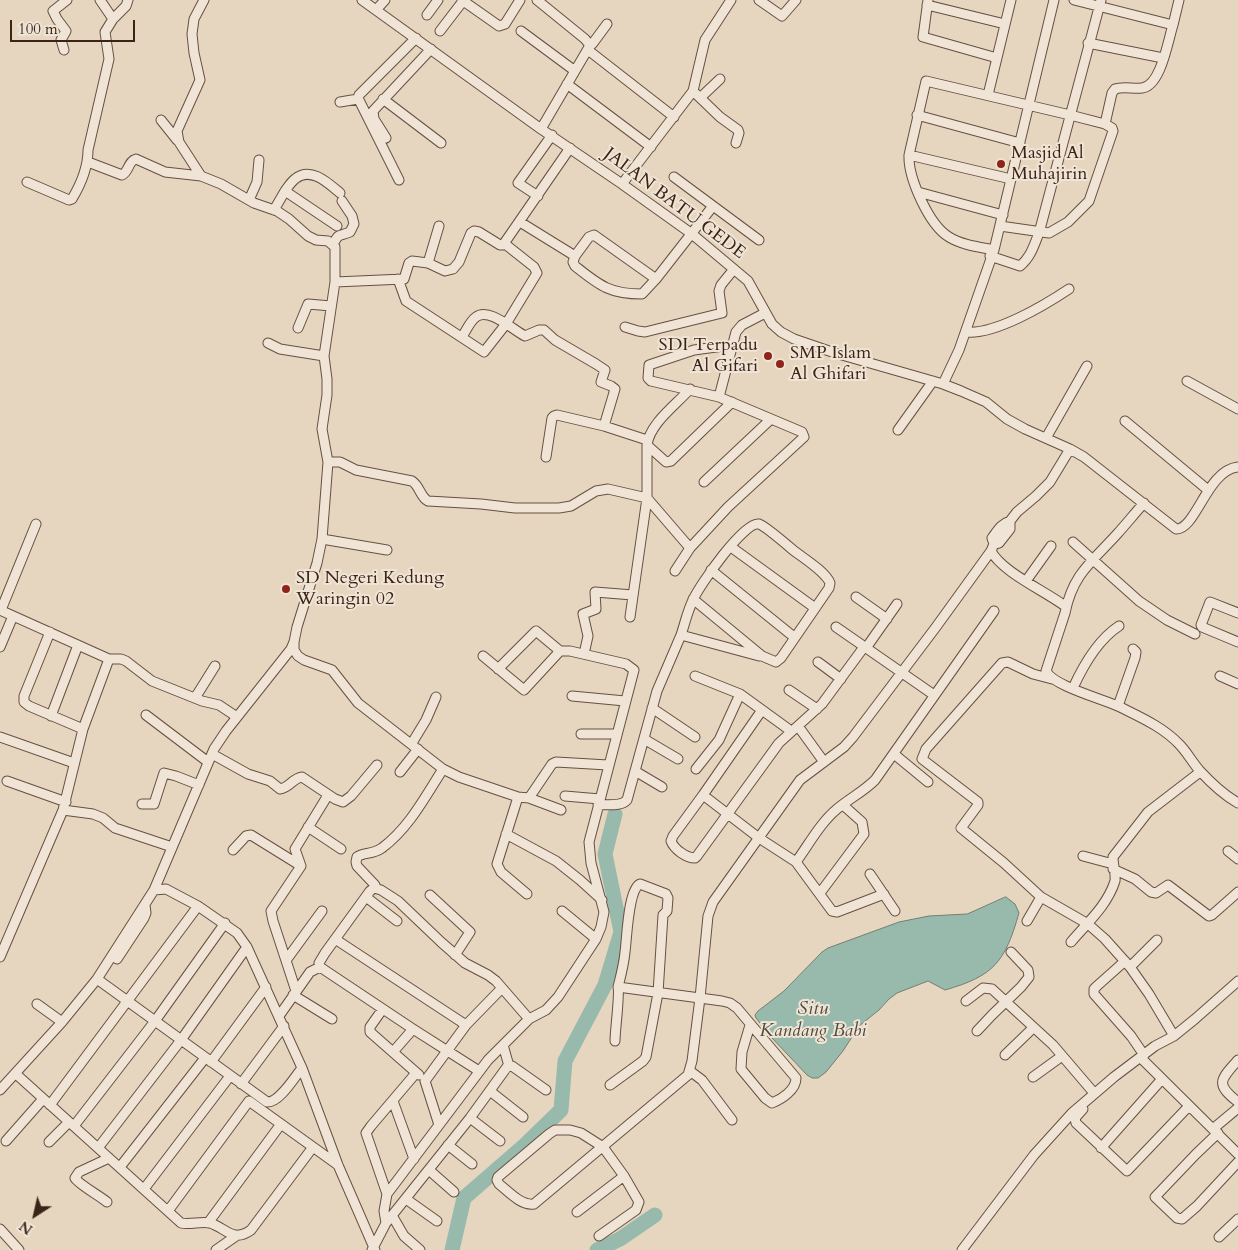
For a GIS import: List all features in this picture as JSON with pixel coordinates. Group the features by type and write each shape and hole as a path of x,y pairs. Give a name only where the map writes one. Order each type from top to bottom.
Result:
{"street":[{"path":"64,50 60,40 66,30 53,11 67,0"},
{"path":"100,0 113,19"},
{"path":"27,182 69,200 72,199 88,162 88,150 109,59 105,32 113,19 126,6 128,0"},
{"path":"178,140 177,130 200,80 192,34 194,19 204,0"},
{"name":"JALAN BATU GEDE","path":"362,0 541,129 692,234 750,284 765,313 776,327 787,336 864,363 943,384 982,400 1006,419 1070,449 1107,473 1170,526 1180,529 1187,524 1208,490 1224,472 1236,467"},
{"path":"376,10 384,0"},
{"path":"427,15 438,0"},
{"path":"440,32 463,0 499,26 505,24 520,0"},
{"path":"537,0 585,39 589,44 589,49 674,116"},
{"path":"696,95 705,40 731,0"},
{"path":"759,0 782,16 796,0"},
{"path":"988,95 1011,0"},
{"path":"943,384 966,332 1000,226 1054,0"},
{"path":"1074,0 1100,3 1173,24"},
{"path":"1105,124 1113,91 1118,88 1142,88 1148,86 1155,79 1180,0"},
{"path":"997,58 923,37 927,2 1005,24"},
{"path":"1000,226 1039,233 1049,233 1068,222 1089,201 1112,131 1110,126 1070,115 988,95 926,82 909,155 911,170 918,192 931,218 948,237 992,253 1020,266 1032,250 1039,233 1070,115 1088,43 1100,3"},
{"path":"541,129 575,71 607,24"},
{"path":"521,31 575,71"},
{"path":"358,99 359,95 416,38"},
{"path":"1088,43 1163,58"},
{"path":"386,138 373,111 431,49"},
{"path":"622,184 674,116 696,95 720,80"},
{"path":"567,84 651,147"},
{"path":"696,95 739,131 736,142"},
{"path":"340,102 358,99"},
{"path":"358,99 399,180"},
{"path":"383,99 441,143"},
{"path":"917,115 1020,143"},
{"path":"161,120 178,140 201,176"},
{"path":"538,196 518,183 552,135"},
{"path":"505,244 570,148"},
{"path":"909,155 1011,179"},
{"path":"88,162 122,175 125,174 132,161 136,158 165,172 201,176 274,210 289,219 308,236 334,244 336,250 335,282 324,356 327,395 322,429 328,462 322,539 317,563 297,627 294,650 304,660 332,670 358,703 443,769 460,777 518,797 530,798 561,810"},
{"path":"249,200 257,182 259,160"},
{"path":"274,210 285,191 295,179 305,174 314,174 326,181 341,197 352,216 354,224 350,232 340,234 334,244"},
{"path":"674,177 759,240"},
{"path":"285,191 337,226"},
{"path":"918,192 1003,215"},
{"path":"656,279 594,235 589,237 574,256 573,262 575,266 602,287 612,291 642,294 656,279 713,206"},
{"path":"520,222 574,256"},
{"path":"428,263 439,226"},
{"path":"335,282 405,278 412,261 428,263 445,270 452,269 459,262 471,233 474,231 500,245 505,244 534,266 537,273 506,324 484,352 406,301 398,279"},
{"path":"625,327 645,332 722,312 719,291 734,269"},
{"path":"966,332 985,331 1040,308 1068,289"},
{"path":"298,328 308,304 332,306"},
{"path":"719,397 731,345 738,329 765,313"},
{"path":"462,337 476,317 479,316 491,315 525,336 539,330 544,330 555,340 603,368 604,374 601,382 615,389 604,426"},
{"path":"268,343 280,349 324,356"},
{"path":"675,571 690,548 728,508 804,437 802,432 719,397 648,378 649,365 694,350 731,345"},
{"path":"1046,438 1087,366"},
{"path":"898,430 932,381"},
{"path":"1187,381 1238,409"},
{"path":"630,617 647,498 647,443 658,423 690,389"},
{"path":"546,457 554,416 557,415 604,426 647,443 663,461 671,461 732,402"},
{"path":"704,482 771,419"},
{"path":"1125,422 1208,490"},
{"path":"1066,606 1000,562 992,547 992,538 1003,524 1010,521 1017,512 1050,482 1070,449"},
{"path":"328,462 340,462 356,470 412,481 417,484 424,498 428,501 515,508 559,508 571,506 596,491 608,489 647,498 690,548"},
{"path":"1052,679 1047,673 1046,666 1066,606 1080,574 1092,558 1119,532 1144,503"},
{"path":"36,524 0,610 109,659 126,661 152,681 195,698 219,705 237,717"},
{"path":"565,796 601,803 625,803 652,708 693,599 711,570 750,526 754,524 760,525 830,582 829,588 778,661 772,662 762,656 693,599"},
{"path":"322,539 387,550"},
{"path":"1073,542 1139,601 1167,620 1195,634"},
{"path":"731,546 815,608"},
{"path":"1026,581 1051,546"},
{"path":"599,1236 636,1210 639,1206 638,1199 603,1147 581,1133 570,1130 555,1130 500,1173 496,1180 523,1202 530,1205 534,1204 603,1147 686,1078 690,1071 700,998 708,916 711,907 800,780 844,747 853,737 992,547"},
{"path":"711,570 794,637"},
{"path":"584,654 588,636 584,614 596,609 596,592 633,595"},
{"path":"856,597 887,619"},
{"path":"1238,613 1210,602 1201,626 1238,642"},
{"path":"762,710 672,839 673,846 688,857 695,858 697,856 779,743 817,709 897,604"},
{"path":"796,862 829,816 865,790 894,754 994,611"},
{"path":"0,647 13,616"},
{"path":"1073,688 1090,657 1103,640 1119,626"},
{"path":"836,627 934,695"},
{"path":"498,668 536,631 560,651"},
{"path":"50,632 23,699 29,706 83,729"},
{"path":"681,634 762,656"},
{"path":"0,1090 99,981 154,890 210,758 237,717 283,660 294,642"},
{"path":"51,716 78,645"},
{"path":"1118,706 1135,658 1136,652 1133,649"},
{"path":"420,1250 404,1236 384,1212 387,1194 479,1070 529,1019 546,1010 558,998 596,939 604,919 602,900 591,863 589,848 601,803 608,765 634,673 632,668 626,664 566,650 560,651 524,690 483,656"},
{"path":"0,956 65,806 83,729 109,659"},
{"path":"818,662 841,679"},
{"path":"1174,1036 1149,994 1127,964 1088,924 1041,897 1015,872 961,828 978,802 927,765 922,757 926,749 1002,663 1011,664 1118,706 1164,731 1179,744 1200,772 1217,788 1237,801"},
{"path":"195,698 215,666"},
{"path":"695,676 740,694 794,729 824,762"},
{"path":"1220,676 1238,684"},
{"path":"789,690 817,709"},
{"path":"696,769 719,740 740,694"},
{"path":"572,696 625,701"},
{"path":"400,772 415,746 436,697"},
{"path":"652,708 695,737"},
{"path":"146,715 210,758 270,781 280,789 286,788 302,777 340,802 346,801 378,765"},
{"path":"581,734 616,734"},
{"path":"0,737 74,763"},
{"path":"644,739 678,759"},
{"path":"894,754 928,782"},
{"path":"530,798 552,764 556,762 608,765"},
{"path":"374,888 374,885 357,866 357,857 380,850 397,835 415,813 443,769"},
{"path":"635,771 662,787"},
{"path":"1071,942 1103,906 1110,894 1115,879 1113,866 1115,853 1148,812 1200,772"},
{"path":"142,804 154,804 164,773 199,785"},
{"path":"7,781 65,806 102,818 115,828 172,847"},
{"path":"301,866 294,851 328,795"},
{"path":"703,795 759,838 796,862 832,911 835,912 884,894"},
{"path":"518,797 498,861 498,867 501,872 527,894"},
{"path":"820,893 864,834 862,822 843,805"},
{"path":"308,827 341,849"},
{"path":"506,834 556,861 602,900"},
{"path":"233,850 246,836 251,835 301,866"},
{"path":"1228,852 1238,858"},
{"path":"1084,856 1113,866 1151,892 1156,893 1168,884 1209,916 1238,892"},
{"path":"301,866 271,911 273,921 287,959 295,993 332,1019"},
{"path":"870,874 895,911"},
{"path":"610,1085 646,1057 658,993 663,915 667,911 668,898 666,894 640,884 635,889 629,912 625,952 618,987 615,1041"},
{"path":"320,967 321,959 374,888"},
{"path":"374,888 381,890 398,901 455,955 473,968 488,975 529,1019"},
{"path":"154,890 166,889 198,906 237,933 247,947 302,1068 338,1165 374,1247"},
{"path":"430,895 470,931 470,934 455,955"},
{"path":"366,897 397,921"},
{"path":"1026,922 1041,897"},
{"path":"6,1141 47,1102 128,1001 198,906"},
{"path":"287,959 322,910"},
{"path":"562,911 596,939"},
{"path":"49,1142 71,1124 155,1021 225,923"},
{"path":"335,939 466,1025"},
{"path":"1157,940 1097,986 1094,989 1094,994 1130,1036 1142,1058 1238,1154"},
{"path":"98,1148 181,1040 247,947"},
{"path":"977,1031 1026,982 1029,974 1025,966 1010,952"},
{"path":"279,1016 310,972 320,967"},
{"path":"320,967 382,1010 479,1070"},
{"path":"99,981 267,1102 274,1102 302,1068"},
{"path":"1189,1106 1127,1171 1076,1123 1075,1118 1155,1046 1174,1036 1238,981"},
{"path":"120,1167 266,986"},
{"path":"618,987 730,1003 737,1008 796,1078 795,1084 791,1089 772,1103 765,1098 741,1069 742,1052 750,1025"},
{"path":"425,1081 466,1025 502,988"},
{"path":"966,1001 983,988 992,989 1062,1056 1094,1092"},
{"path":"37,1004 62,1022"},
{"path":"382,1010 369,1030 425,1081 439,1125"},
{"path":"241,1084 284,1026"},
{"path":"1005,1055 1033,1028"},
{"path":"393,1052 413,1030"},
{"path":"503,1045 509,1066"},
{"path":"1033,1076 1062,1056"},
{"path":"962,1250 1056,1129 1094,1092 1142,1058"},
{"path":"1238,1060 1222,1080 1225,1091 1238,1102"},
{"path":"509,1066 512,1066 546,1090"},
{"path":"374,1247 381,1231 509,1066"},
{"path":"690,1071 702,1080 732,1120"},
{"path":"387,1194 366,1133 416,1073"},
{"path":"16,1074 168,1210 175,1219 181,1223 208,1223 236,1236"},
{"path":"144,1189 230,1076"},
{"path":"1101,1148 1162,1079"},
{"path":"490,1091 523,1117"},
{"path":"168,1210 249,1101 338,1165"},
{"path":"393,1101 414,1159"},
{"path":"1238,1108 1155,1197 1177,1218 1182,1219 1197,1206 1238,1162"},
{"path":"470,1118 500,1141"},
{"path":"208,1223 281,1124"},
{"path":"448,1145 472,1164"},
{"path":"216,1250 236,1236 243,1235 251,1230 313,1147"},
{"path":"107,1202 77,1182 75,1178 79,1172 110,1158"},
{"path":"429,1170 454,1192"},
{"path":"577,1212 624,1176"},
{"path":"406,1199 437,1221"},
{"path":"1219,1237 1238,1219"},
{"path":"0,1229 19,1250"}],"water":[{"name":"Situ Kandang Babi","path":"1006,897 1015,904 1019,913 1008,944 995,965 975,979 945,990 928,981 897,993 859,1026 843,1051 826,1072 818,1078 812,1078 807,1075 756,1018 755,1015 758,1011 784,991 828,948 899,922 929,916 967,914"}],"waterway":[{"path":"452,1250 464,1198 525,1145 561,1110 565,1061 605,985 621,932 605,854 615,814"},
{"path":"597,1250 620,1239 655,1215"}],"place":[{"name":"Masjid Al Muhajirin","path":"1001,164"},
{"name":"SDI Terpadu Al Gifari","path":"768,356"},
{"name":"SMP Islam Al Ghifari","path":"780,364"},
{"name":"SD Negeri Kedung Waringin 02","path":"286,589"}]}
